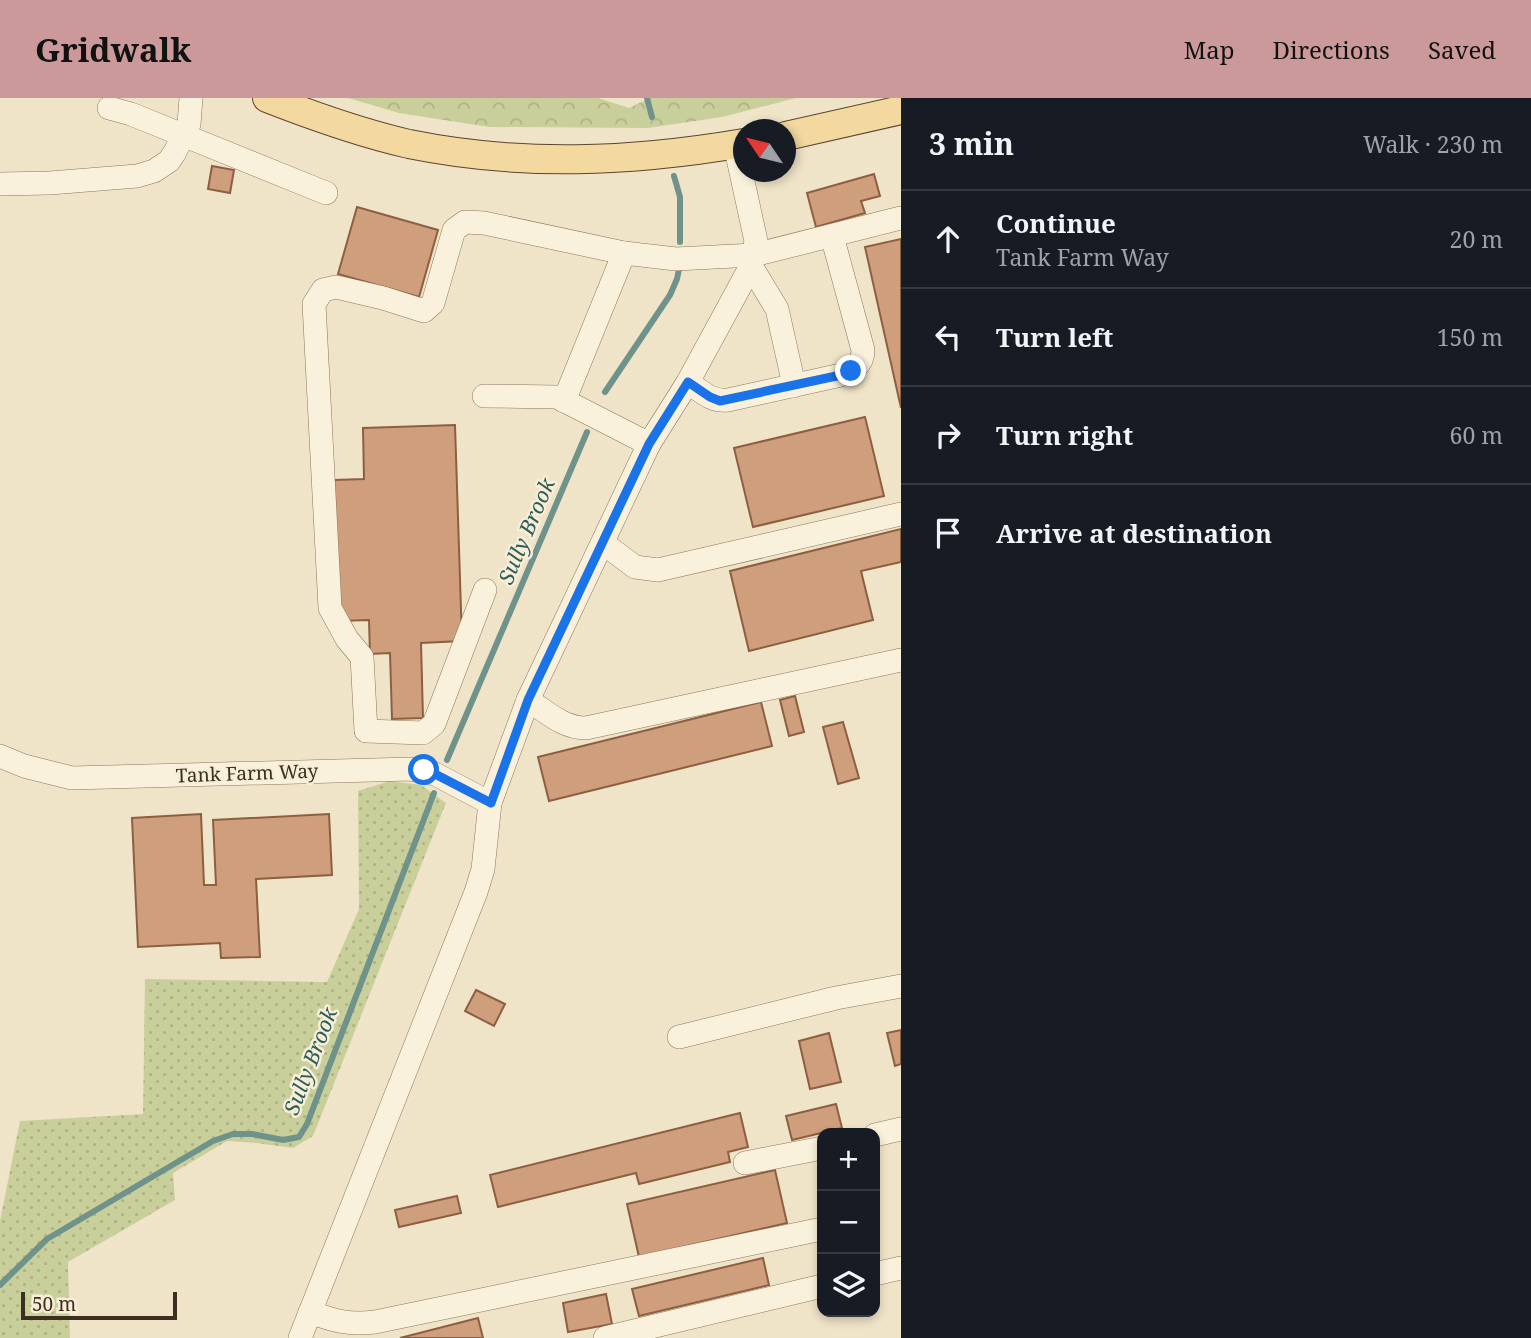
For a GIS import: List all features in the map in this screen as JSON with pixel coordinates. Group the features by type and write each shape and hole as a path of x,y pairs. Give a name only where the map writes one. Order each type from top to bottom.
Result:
{"main road":[{"path":"267,98 397,141 485,156 555,160 609,159 662,156 733,145"},
{"path":"796,134 901,110"}],"lane":[{"path":"0,184 137,176 162,167 175,152 189,124 191,98"},
{"path":"109,108 131,114 326,193"},
{"path":"300,1338 476,892 483,869 491,803 528,700 649,444 688,382 752,260 756,241 746,182"},
{"path":"485,590 434,724 423,733 366,731 362,657 346,639 330,608 314,304 323,290 336,287 424,311 432,303 454,230 466,222 484,223 624,253 676,259 752,260 901,218"},
{"path":"688,382 720,401 841,375 857,367 863,350 832,236"},
{"path":"564,401 624,253"},
{"path":"752,260 777,309 793,386"},
{"path":"484,396 557,397 649,444"},
{"path":"603,543 635,567 658,570 901,514"},
{"path":"528,700 563,723 575,728 586,727 901,660"},
{"name":"Tank Farm Way","path":"0,755 24,766 72,778 410,769 435,774 491,803"},
{"path":"679,1037 836,998 901,986"},
{"path":"880,1134 901,1129"},
{"path":"745,1163 817,1149"},
{"path":"310,1311 341,1322 375,1322 817,1236"},
{"path":"880,1273 901,1268"},
{"path":"606,1338 817,1287"}],"green space":[{"path":"348,98 598,98 629,108 650,98 796,98 722,117 648,128 489,127 399,113"},
{"path":"390,781 421,785 446,803 313,1136 293,1148 227,1141 173,1173 175,1200 68,1262 70,1338 0,1338 0,1221 20,1121 143,1114 145,979 327,982 359,909 358,791"}],"building":[{"path":"212,166 234,170 230,193 208,189"},
{"path":"874,174 880,196 861,201 865,213 816,227 807,193"},
{"path":"357,207 438,230 419,297 338,274"},
{"path":"901,239 901,408 865,247"},
{"path":"865,417 884,496 753,527 734,448"},
{"path":"455,425 462,641 421,643 423,718 392,719 390,653 370,654 369,620 339,621 334,480 364,479 363,428"},
{"path":"901,529 901,562 861,571 873,620 749,651 730,571"},
{"path":"795,696 804,732 789,736 780,700"},
{"path":"761,702 772,746 549,801 538,757"},
{"path":"843,722 859,778 838,784 823,727"},
{"path":"201,814 204,885 216,885 213,820 329,814 332,875 256,879 260,957 221,958 220,943 138,947 132,818"},
{"path":"476,990 505,1004 494,1026 465,1011"},
{"path":"901,1030 901,1064 895,1066 887,1033"},
{"path":"829,1033 841,1082 810,1089 799,1041"},
{"path":"836,1104 842,1128 817,1128 817,1134 792,1140 786,1116"},
{"path":"740,1113 748,1147 728,1152 730,1162 639,1184 636,1173 498,1207 490,1175"},
{"path":"775,1170 787,1223 639,1257 627,1204"},
{"path":"457,1196 461,1213 399,1227 395,1210"},
{"path":"763,1258 769,1285 639,1316 632,1289"},
{"path":"606,1294 612,1324 568,1332 563,1303"},
{"path":"478,1318 483,1338 400,1338"}],"waterway":[{"name":"Sully Brook","path":"647,98 652,117"},
{"name":"Sully Brook","path":"674,176 680,197 680,242"},
{"name":"Sully Brook","path":"605,392 670,295 680,264"},
{"name":"Sully Brook","path":"447,760 587,432"},
{"name":"Sully Brook","path":"0,1285 47,1239 213,1141 233,1134 252,1134 283,1140 299,1137 307,1124 434,793"}],"route":[{"path":"424,770 491,803 528,700 649,444 688,382 720,401 851,371"}]}
